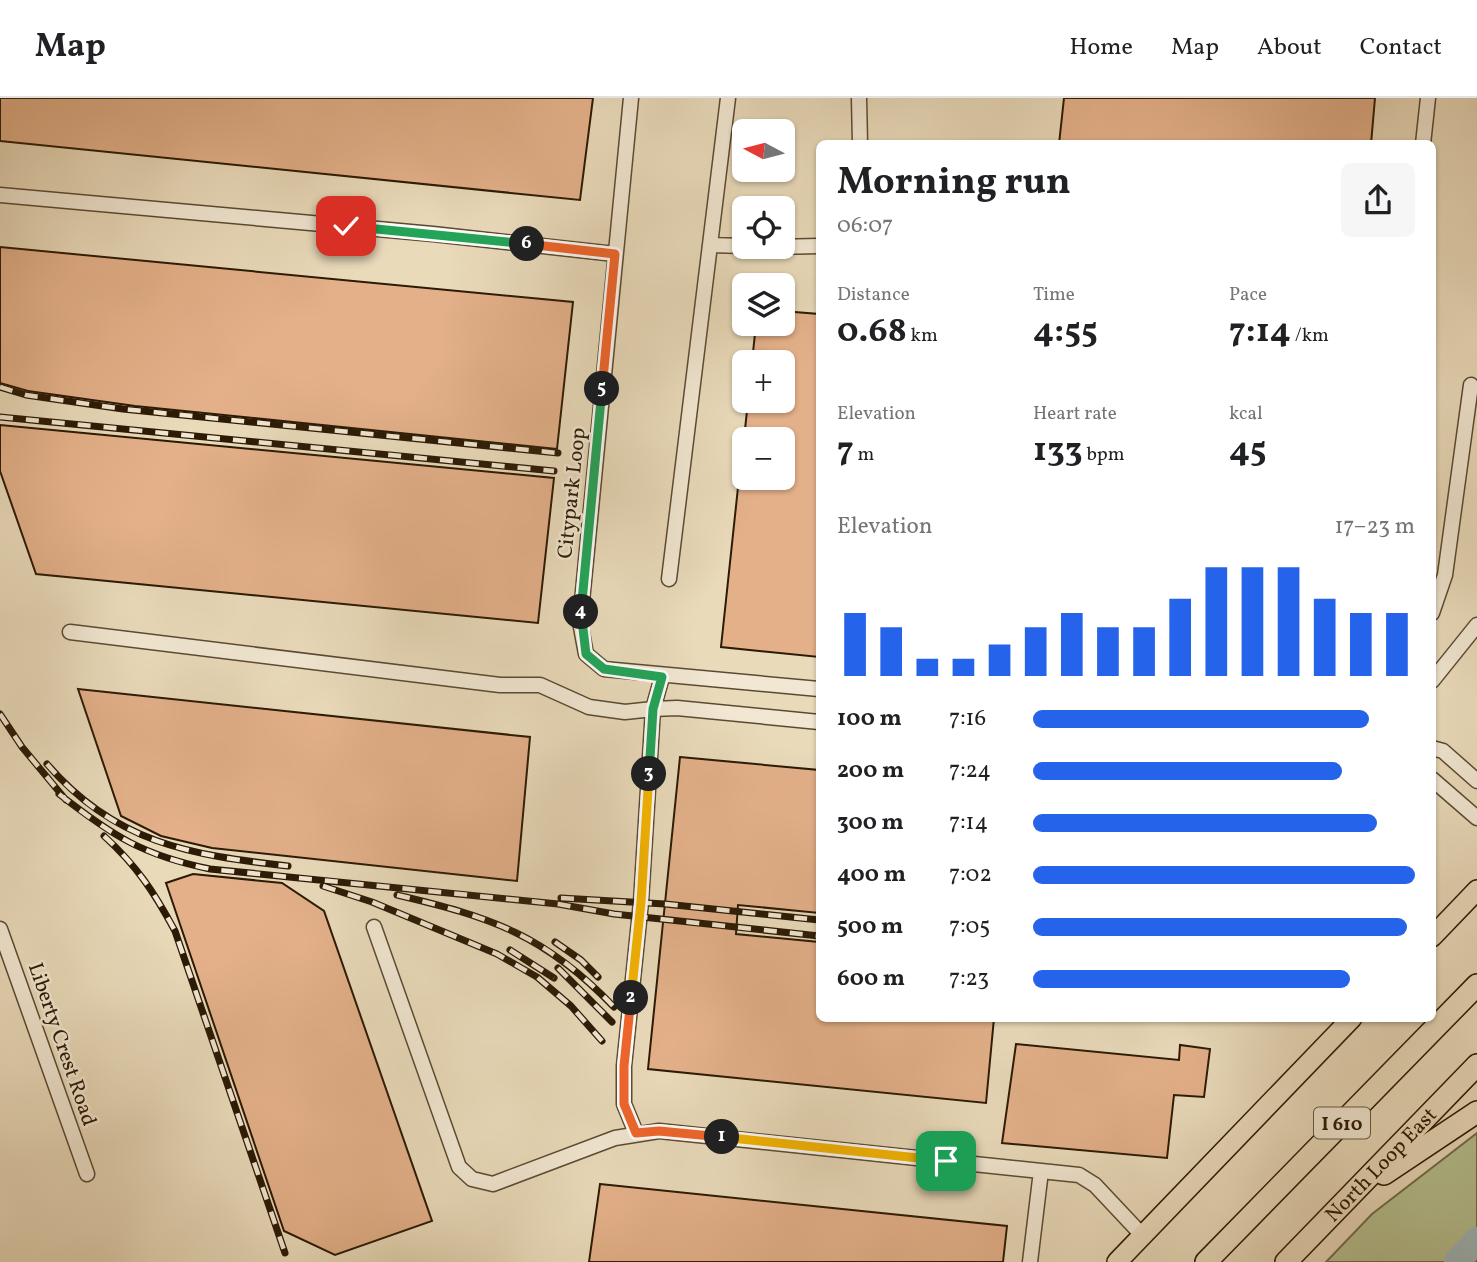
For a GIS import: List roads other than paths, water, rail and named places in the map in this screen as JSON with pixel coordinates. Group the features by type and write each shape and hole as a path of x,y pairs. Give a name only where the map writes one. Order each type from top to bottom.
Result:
{"highway":[{"name":"I 610","path":"1206,1262 1477,985"},
{"name":"North Loop East","path":"1286,1262 1477,1065"},
{"path":"1350,1197 1477,1112"}],"main road":[{"path":"1436,933 1477,890"},
{"path":"1117,1262 1348,1022"}],"street":[{"name":"Citypark Loop","path":"631,98 580,622 586,654 604,669 662,677 816,690"},
{"path":"668,579 728,98"},
{"path":"859,98 860,140"},
{"path":"1423,140 1428,98"},
{"path":"0,195 615,254"},
{"path":"710,245 732,246"},
{"path":"795,247 816,246"},
{"path":"1436,601 1445,575 1471,385"},
{"path":"1436,676 1477,625"},
{"path":"70,632 500,685 540,685 589,707 625,712 677,708 816,722"},
{"path":"636,1133 624,1104 624,1066 641,902 653,709 662,677"},
{"path":"1436,749 1443,751 1477,781"},
{"path":"1436,782 1477,818"},
{"path":"374,927 459,1167 472,1179 493,1184 636,1133 659,1131 1079,1175 1095,1185 1142,1235"},
{"name":"Liberty Crest Road","path":"0,929 87,1174"},
{"path":"1030,1262 1041,1171"}],"waterway":[{"path":"1457,1262 1477,1240"}],"railway":[{"path":"0,387 26,395 123,409 558,453"},
{"path":"0,417 554,471"},
{"path":"0,714 22,747 66,800"},
{"path":"47,764 73,791 127,828 187,850 288,866"},
{"path":"59,794 129,842 165,857 210,869 558,904 614,914 816,936"},
{"path":"104,836 144,880 175,931 285,1253"},
{"path":"323,886 372,902 497,954 537,977 571,1006 602,1041"},
{"path":"397,895 461,912 515,932 564,962 614,1007"},
{"path":"561,898 665,904 816,920"},
{"path":"555,942 581,960 598,977"},
{"path":"510,950 554,978"},
{"path":"558,968 612,1022"}]}
